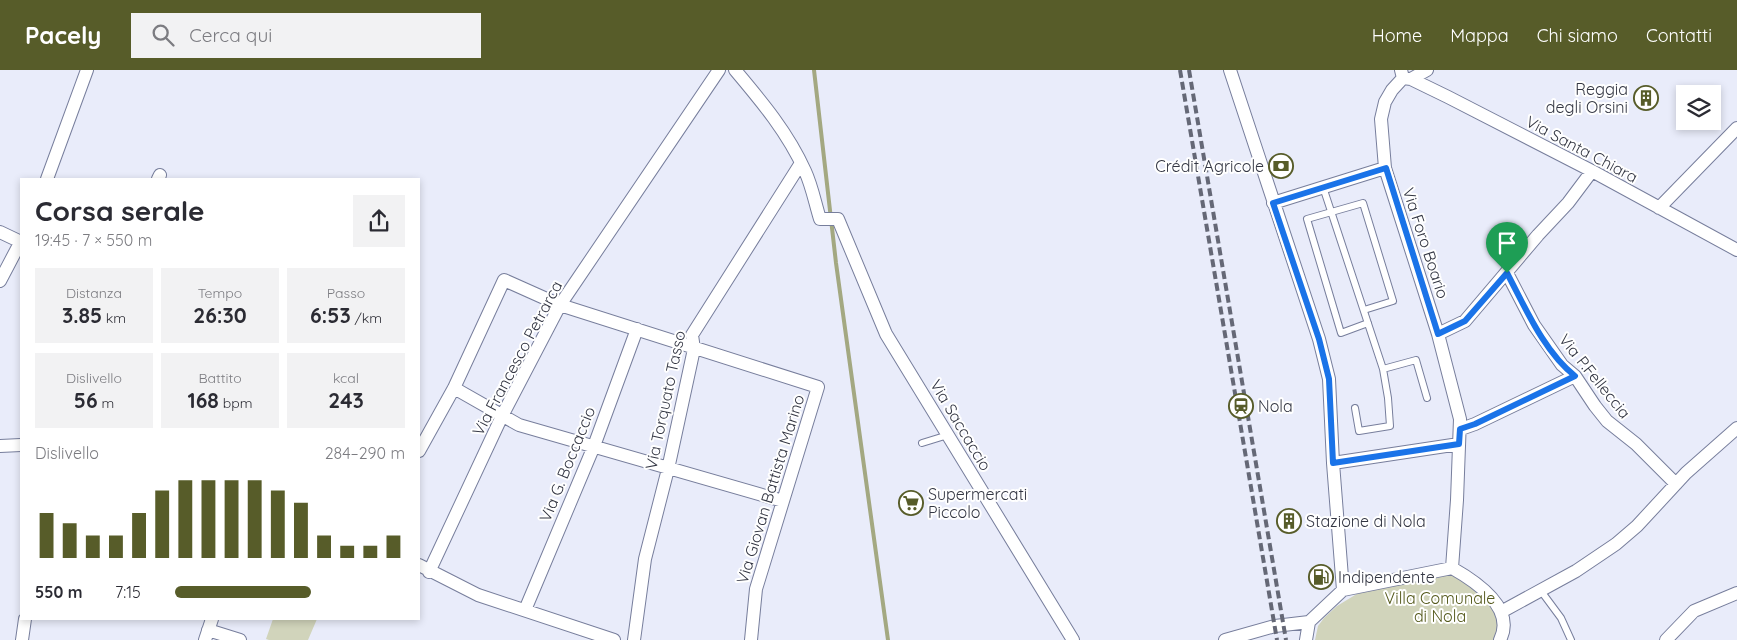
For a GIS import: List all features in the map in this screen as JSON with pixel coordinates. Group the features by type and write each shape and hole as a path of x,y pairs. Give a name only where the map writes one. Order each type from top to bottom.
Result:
{"street":[{"path":"47,178 87,70"},
{"name":"Via Francesco Petrarca","path":"424,569 560,305 719,70"},
{"path":"735,70 770,111 801,163"},
{"path":"1230,70 1319,339 1329,379 1333,463 1343,590"},
{"path":"1405,76 1427,70"},
{"name":"Via Foro Boario","path":"1405,76 1392,90 1385,102 1381,120 1386,168 1438,334 1460,420 1452,568"},
{"name":"Via Santa Chiara","path":"1405,76 1592,171 1737,250"},
{"path":"1659,208 1737,128"},
{"name":"Via Saccaccio","path":"801,163 806,172 820,218 838,218 886,334 1073,640"},
{"name":"Via Torquato Tasso","path":"634,640 645,559 668,469 694,348 692,335 801,163"},
{"path":"1273,203 1386,168"},
{"path":"1438,334 1465,321 1568,203 1592,171"},
{"path":"0,232 20,242"},
{"path":"0,281 20,244"},
{"name":"Via P.Felleccia","path":"1507,273 1534,325 1562,365 1575,376 1607,421 1636,444 1676,484"},
{"path":"420,449 454,388 504,280 560,305 694,348"},
{"name":"Via G. Boccaccio","path":"525,610 594,446 637,329"},
{"name":"Via Giovan Battista Marino","path":"694,348 818,387 756,589 751,640"},
{"path":"1460,429 1475,424 1575,376"},
{"path":"454,388 518,425 783,501"},
{"path":"1501,612 1576,571 1616,544 1637,526 1676,484 1737,428"},
{"path":"1333,463 1459,444"},
{"path":"0,446 20,445"},
{"path":"1225,640 1275,626 1309,622 1343,590 1452,568 1467,576 1487,592 1501,612 1504,626 1500,640"},
{"path":"424,569 478,595 614,640"},
{"path":"1666,640 1694,611 1737,593"},
{"path":"22,640 25,620"},
{"path":"1306,640 1309,622"},
{"path":"209,630 240,640"}],"lane":[{"path":"1323,187 1383,369 1390,426 1359,431 1355,408"},
{"path":"1364,310 1393,301 1363,203 1307,219 1341,333 1368,324"},
{"path":"1383,369 1416,360 1427,398"},
{"path":"922,442 948,435"},
{"path":"1542,591 1561,618 1572,640"}],"green space":[{"name":"Villa Comunale di Nola","path":"1448,573 1461,578 1483,595 1500,621 1498,640 1315,640 1318,626 1324,618 1337,606 1360,592"},
{"path":"273,620 317,620 308,640 266,639"}],"waterway":[{"path":"814,70 836,263 888,640"}],"railway":[{"path":"1180,70 1277,640"},
{"path":"1189,70 1286,640"}],"place":[{"name":"Reggia degli Orsini","path":"1646,98"},
{"name":"Crédit Agricole","path":"1281,166"},
{"name":"Nola","path":"1241,406"},
{"name":"Supermercati Piccolo","path":"911,503"},
{"name":"Stazione di Nola","path":"1289,521"},
{"name":"Indipendente","path":"1321,577"}],"route":[{"path":"1386,168 1438,334 1465,321 1507,273 1534,325 1562,365 1575,376 1538,395 1460,429 1459,444 1333,463 1329,379 1319,339 1273,203 1386,168"}]}
